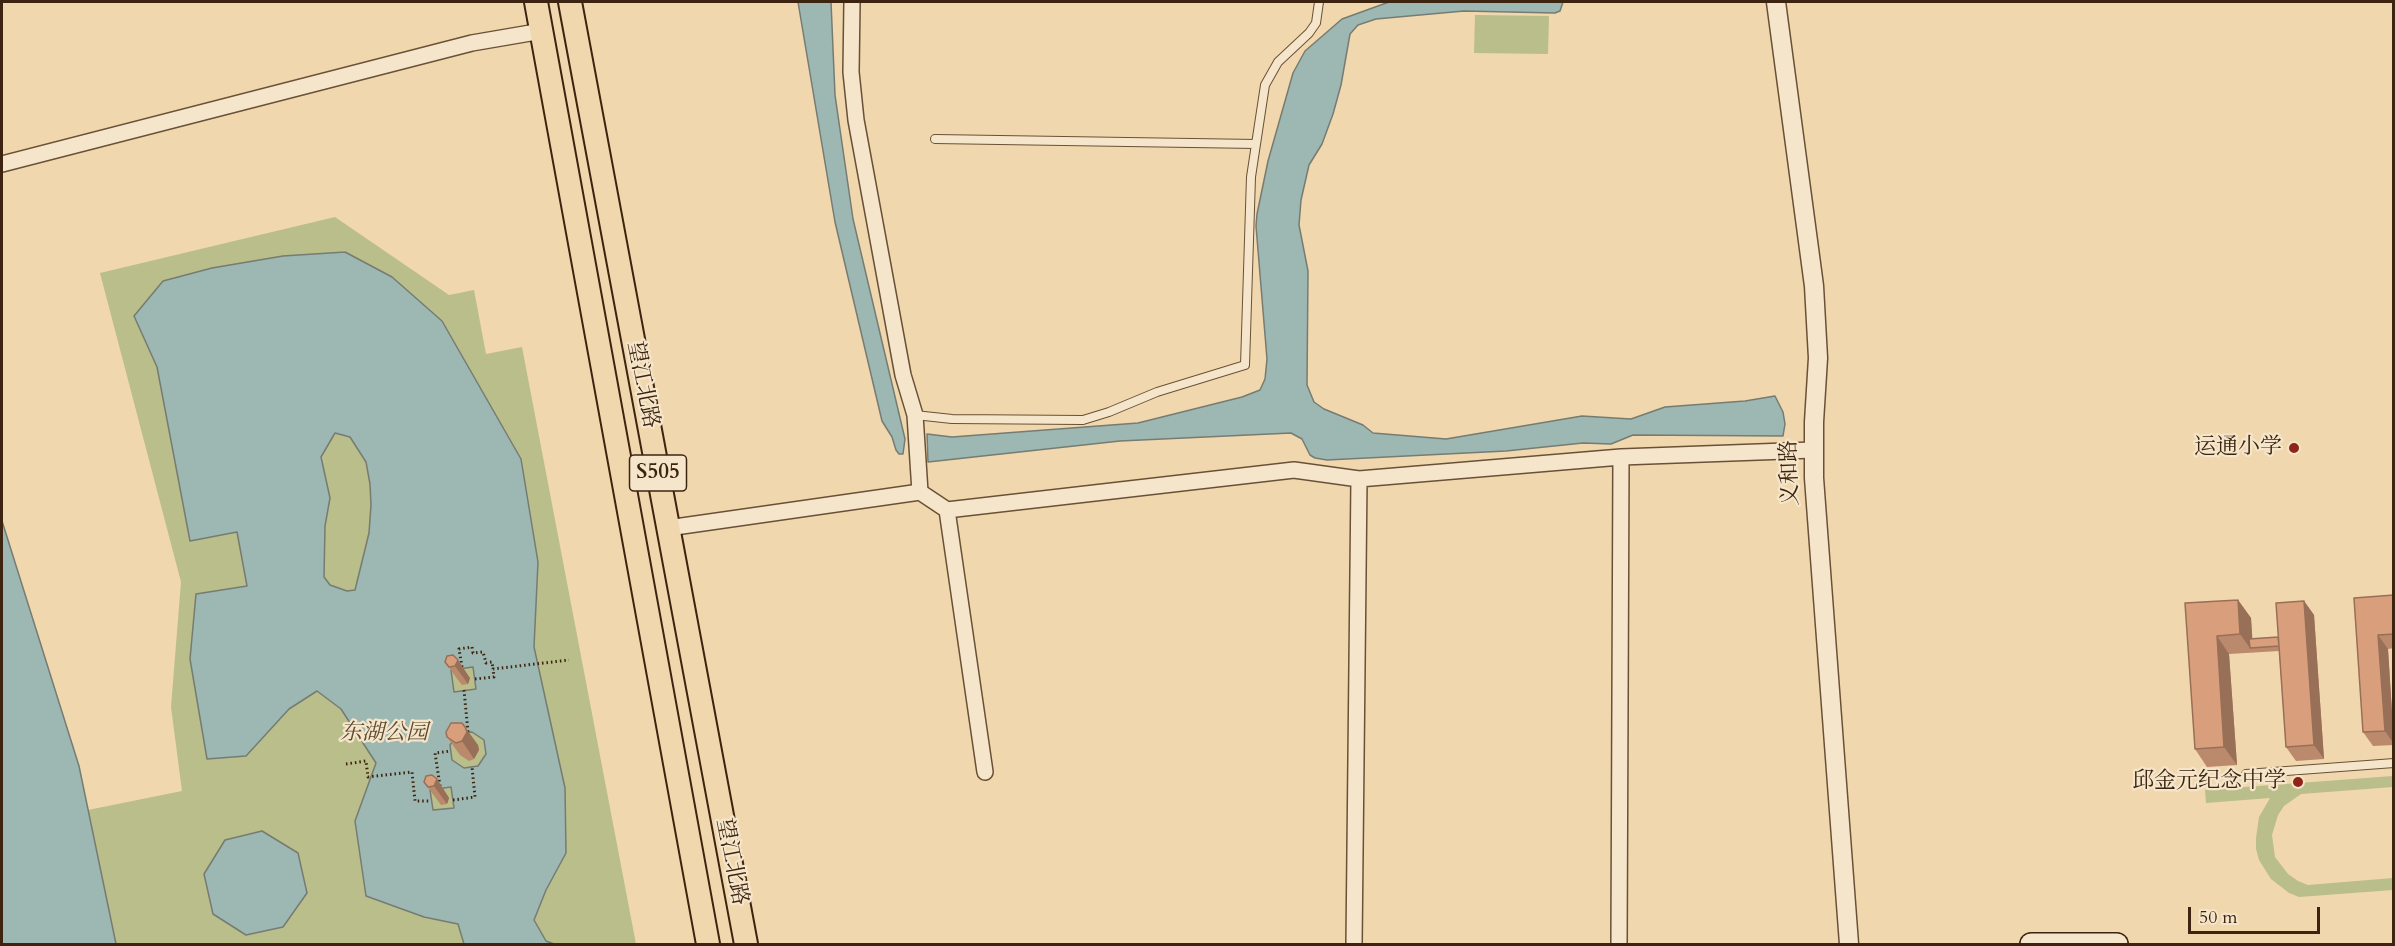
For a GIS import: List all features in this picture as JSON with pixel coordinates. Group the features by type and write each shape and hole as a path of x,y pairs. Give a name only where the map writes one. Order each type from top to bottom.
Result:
{"main road":[{"name":"望江北路","path":"536,2 708,945"},
{"name":"望江北路","path":"570,2 746,945"},
{"path":"2031,945 2117,945"}],"street":[{"path":"852,2 851,72 856,120 903,375 915,415 920,492"},
{"name":"义和路","path":"1776,2 1814,286 1818,358 1813,450 1849,945"},
{"path":"2,164 472,43 542,31"},
{"path":"668,528 920,492 947,510 1294,470 1359,479 1621,458 1813,450"},
{"path":"1619,945 1621,458"},
{"path":"1354,945 1359,479"},
{"path":"947,510 985,772"}],"lane":[{"path":"915,415 952,419 1083,420 1102,415 1176,385 1245,366 1251,177 1265,85 1282,57 1316,24 1319,2"},
{"path":"935,139 1256,144"},
{"path":"2246,774 2394,763"}],"path":[{"path":"462,668 459,649 472,647 473,653 483,652 486,663 492,662 494,677 475,679"},
{"path":"493,669 569,660"},
{"path":"464,690 468,732"},
{"path":"440,789 435,753 451,751"},
{"path":"346,764 366,761 368,777 412,772 415,801 431,801"},
{"path":"453,800 475,797 471,767"}],"green space":[{"path":"1475,15 1549,16 1548,54 1474,53"},
{"name":"东湖公园","path":"335,217 449,295 474,290 486,354 522,347 636,944 116,944 88,810 182,791 171,707 181,582 100,273"},
{"path":"2393,776 2393,787 2301,794 2284,806 2278,815 2272,835 2275,857 2288,874 2298,881 2308,885 2393,878 2393,890 2299,897 2289,893 2271,879 2259,860 2256,849 2259,817 2270,798 2206,803 2205,790"}],"water":[{"path":"798,2 831,2 835,95 853,219 905,439 903,454 899,454 896,450 892,437 882,421 835,222"},
{"path":"1389,2 1563,2 1560,11 1555,13 1464,11 1376,19 1358,25 1350,34 1333,114 1322,144 1309,165 1301,200 1299,225 1308,271 1307,385 1314,402 1324,409 1363,425 1373,433 1446,439 1582,416 1631,419 1665,407 1745,401 1775,396 1783,412 1785,424 1783,436 1633,435 1611,444 1583,443 1506,451 1327,460 1310,455 1302,439 1291,433 1120,441 928,462 927,434 952,437 1138,423 1242,397 1260,390 1265,379 1267,359 1256,226 1257,214 1268,161 1293,73 1305,51 1342,19"},
{"name":"东湖公园","path":"345,252 392,277 442,321 521,459 538,562 534,647 565,788 566,853 546,890 534,920 546,941 554,944 464,944 458,924 424,917 366,896 355,821 376,763 341,709 317,691 289,709 246,756 207,759 190,659 196,594 247,586 237,532 190,541 157,367 134,316 163,281 212,268 283,256","holes":["335,433 350,437 366,462 371,505 369,533 355,590 347,591 330,585 324,577 325,526 330,498 321,457","473,667 476,689 454,692 451,670","472,732 484,740 486,754 478,766 464,768 452,760 450,745 458,734","451,787 454,808 433,810 430,790"]},
{"path":"2,521 79,766 116,944 2,944"},
{"path":"262,831 298,853 307,893 283,927 246,935 213,914 204,874 225,840"}],"building":[{"path":"2394,595 2394,634 2378,635 2385,731 2363,732 2354,598"},
{"path":"2238,600 2240,634 2217,636 2224,747 2195,749 2185,603"},
{"path":"2304,601 2314,745 2286,747 2276,603"},
{"path":"2278,637 2279,646 2250,648 2249,639"},
{"path":"453,655 458,660 455,666 449,667 445,662 447,656"},
{"path":"451,723 462,723 465,727 467,732 462,741 456,743 447,737 446,732"},
{"path":"432,775 437,779 434,786 428,787 424,782 426,776"}],"place":[{"name":"运通小学","path":"2294,448"},
{"name":"邱金元纪念中学","path":"2298,782"}]}
